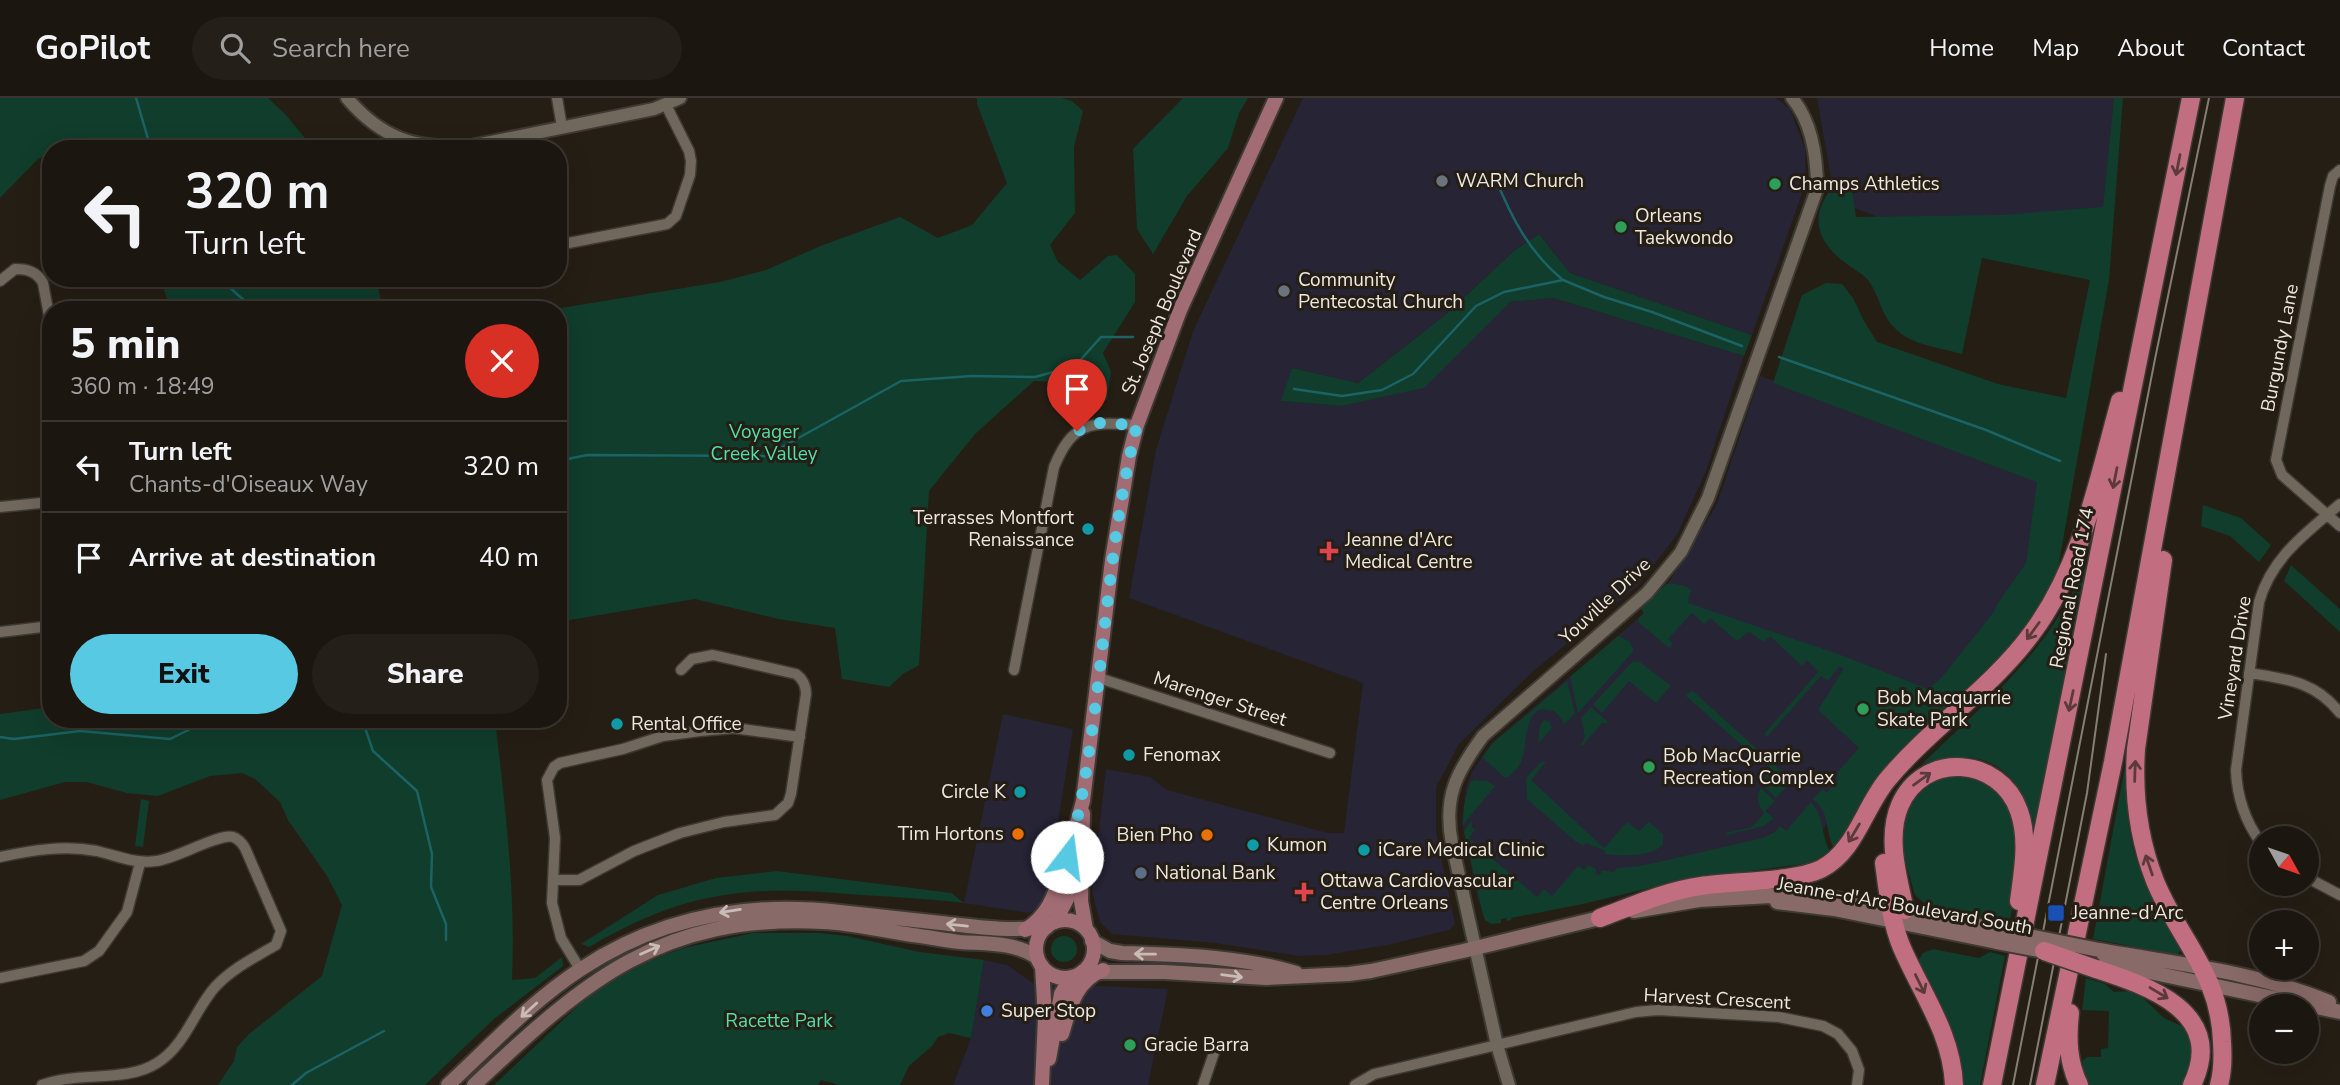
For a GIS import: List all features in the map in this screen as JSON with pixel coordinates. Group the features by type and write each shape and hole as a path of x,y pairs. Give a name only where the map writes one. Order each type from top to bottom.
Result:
{"highway":[{"name":"Regional Road 174","path":"1991,1085 2191,98"},
{"path":"2045,1085 2102,818 2144,601 2235,98"},
{"path":"2219,1085 2222,1070 2222,1032 2218,1003 2148,864 2138,825 2134,776 2204,268 2225,148"},
{"path":"1600,918 1698,886 1800,875 1819,870 1832,862 1842,851 1878,792 2011,658 2032,633 2060,588 2083,533 2157,267"},
{"path":"1926,741 1896,784 1885,818 1884,861 1903,950 1946,1037 1954,1085"},
{"path":"1896,913 1895,823 1905,794 1927,774 1951,766 1976,768 2000,782 2012,795 2019,809 2025,841 2016,940 1991,1085"},
{"path":"2079,1085 2071,1065 2068,1032 2102,818"},
{"path":"2045,945 2097,960 2161,993 2184,1013 2193,1026 2200,1053 2197,1074 2192,1085"}],"main road":[{"name":"St. Joseph Boulevard","path":"1051,924 1067,899 1072,842 1083,801 1112,560 1137,425 1181,310 1276,98"},
{"name":"St. Joseph Boulevard","path":"1083,801 1081,901 1089,935"},
{"path":"1025,930 1038,922 1051,904 1072,842"},
{"name":"Jeanne-d'Arc Boulevard South","path":"1076,975 1103,970 1266,978 1371,971 1600,918 1699,900 1758,898 1834,909 1896,913 2045,945"},
{"path":"448,1085 537,1003 580,969 626,943 663,928 701,916 740,909 820,910 994,929 1025,930 1072,921 1089,935 1092,958 1061,994 1051,1054 1043,1082"},
{"path":"474,1085 539,1024 590,984 639,955 673,940 731,925 826,922 960,942 1007,945 1026,950 1055,976 1076,975"},
{"path":"1043,1082 1045,1018 1037,940 1051,924"},
{"name":"Jeanne-d'Arc Boulevard South","path":"1089,935 1110,951 1236,960 1267,965 1307,977"},
{"path":"2097,960 2284,987 2340,1007"},
{"path":"580,969 590,984"},
{"path":"1051,1054 1079,987 1103,970"},
{"path":"2207,977 2340,1012"}],"street":[{"path":"348,98 358,111 376,125 405,140"},
{"path":"557,98 562,127"},
{"path":"500,140 666,105 680,98"},
{"name":"Youville Drive","path":"1509,1085 1504,1077 1448,823 1450,793 1470,753 1483,736 1647,593 1681,552 1693,532 1708,498 1796,256 1817,189 1814,145 1798,105 1792,98"},
{"path":"567,243 667,223 676,216 690,175 691,161 689,151 666,105"},
{"name":"Burgundy Lane","path":"2340,170 2333,176 2330,186 2276,460 2282,475 2340,526"},
{"path":"0,281 15,268 32,271 42,282"},
{"path":"1014,670 1054,467 1063,446 1077,431 1099,423 1137,425"},
{"path":"0,507 42,503"},
{"name":"Vineyard Drive","path":"2252,826 2244,812 2237,780 2249,673 2263,586 2290,547 2340,504"},
{"path":"0,632 42,627"},
{"path":"553,880 579,880 634,851 680,833 724,822 775,815 788,803 792,794 806,688 801,677 713,655 692,659 681,670"},
{"path":"2249,673 2300,682 2318,692 2340,712"},
{"name":"Marenger Street","path":"1099,678 1330,753"},
{"path":"580,969 561,938 552,903 555,838 547,780 554,767 560,763 614,752 663,736 700,731 734,727 800,737"},
{"path":"0,858 57,848 96,851 141,863 175,857 222,837 232,837 240,840 277,917 281,931 276,945 248,960 225,977 203,1002 171,1053 156,1064 141,1070 61,1079 42,1085"},
{"path":"0,978 85,961 95,955 127,912 141,863"},
{"path":"2319,884 2340,895"},
{"name":"Harvest Crescent","path":"1355,1085 1374,1074 1647,1010 1779,1017 1823,1026 1838,1034 1853,1051 1858,1065 1857,1085"},
{"path":"1203,1085 1216,1047"}],"shaded area":[{"path":"1303,98 1776,98 1790,109 1805,149 1806,182 1752,335 1570,273 1539,234 1515,250 1444,316 1358,383 1292,368 1282,401 1342,406 1423,388 1510,302 1553,298 1744,356 1706,471 1677,535 1637,586 1530,674 1459,744 1436,787 1436,831 1455,924 1449,930 1387,945 1326,955 1299,956 1215,943 1112,934 1100,922 1092,892 1106,769 1150,777 1167,790 1328,833 1344,833 1363,683 1129,598 1156,450 1193,331"},
{"path":"1817,98 2123,98 2108,211 1900,225 1835,201"},
{"path":"1760,376 2047,478 2028,568 2002,611 1872,765 1807,851 1486,921 1478,899 1462,823 1466,788 1472,772 1492,743 1634,622 1663,592 1717,504"},
{"path":"1003,714 1073,729 1047,891 1041,906 1030,913 964,903"},
{"path":"984,960 1007,965 1033,983 1168,989 1148,1085 953,1085 971,1038"}],"green space":[{"path":"0,98 268,98 307,140 42,140 42,157 0,198"},
{"name":"Voyager Creek Valley","path":"977,98 1062,98 1072,101 1083,111 1074,147 1075,213 1050,245 1058,262 1080,280 1108,256 1117,255 1135,274 1135,302 1103,353 1111,372 1107,400 1060,382 1034,381 975,434 929,491 919,665 903,674 889,687 842,679 835,628 779,619 695,599 567,620 567,307 720,282 766,270 823,245 900,217 938,238 972,225 1007,183"},
{"path":"1183,98 1248,98 1239,113 1228,148 1187,196 1153,254 1137,229 1133,149"},
{"path":"2114,98 2123,98 2109,280 2057,574 2025,632 1833,847 1825,816 1813,799 1822,789 1827,792 1839,779 1835,775 1859,748 1818,710 1844,668 1839,667 1828,681 1821,676 1767,737 1764,734 1818,672 1807,660 1802,666 1770,636 1764,642 1749,632 1737,641 1710,618 1704,624 1692,613 1668,639 1673,644 1669,648 1639,623 1638,619 1644,613 1641,609 1666,584 1680,585 1692,591 1688,603 1838,654 1928,689 1941,678 1993,613 2026,563 2037,482 1773,383 1802,295 1826,283 1842,284 1853,298 1877,342 1998,384 2066,398 2090,280 1982,258 1962,354 1933,347 1906,337 1891,324 1868,280 1838,257 1824,241 1820,232 1819,213 1829,192 1852,189 1856,217 2002,215 2103,207"},
{"path":"1539,234 1570,273 1752,335 1744,356 1553,298 1510,302 1424,388 1342,406 1281,401 1292,368 1358,383 1444,316 1515,250"},
{"path":"163,287 378,287 381,301 168,301"},
{"path":"2203,505 2241,518 2271,545 2259,562 2230,536 2201,526"},
{"path":"2089,560 2035,833 2022,794 2005,772 1994,765 1981,759 1966,757 1922,764 2029,657 2062,610"},
{"path":"2291,565 2340,609 2340,632 2284,581"},
{"path":"1618,636 1629,641 1634,650 1578,713 1570,677"},
{"path":"1633,661 1640,662 1671,686 1656,703 1629,681 1602,713 1593,704"},
{"path":"1567,681 1575,713 1564,725 1552,711 1540,710 1534,714 1527,730 1520,764 1509,777 1504,777 1482,757 1494,742"},
{"path":"1690,691 1790,779 1789,784 1776,798 1762,785 1768,777 1765,774 1770,766 1756,752 1753,755 1686,696"},
{"path":"1591,707 1608,722 1603,722 1583,745 1580,745 1585,737 1581,718"},
{"path":"42,708 42,728 496,728 511,882 512,980 535,978 562,957 563,966 494,1019 425,1085 218,1085 234,1061 237,1047 249,1034 322,976 342,905 327,876 288,820 280,802 255,779 242,773 210,776 158,796 127,793 86,782 65,782 0,800 0,714"},
{"path":"1544,720 1550,722 1552,728 1538,744 1540,725"},
{"path":"2129,745 2127,812 2132,845 2144,877 2179,938 2182,948 2177,955 2093,939"},
{"path":"1541,762 1546,762 1531,780 1604,848 1627,822 1639,831 1649,822 1663,834 1663,845 1643,854 1620,855 1605,854 1605,851 1575,841 1527,799 1526,778"},
{"path":"1955,773 1985,780 2016,812 2017,888 2009,923 1926,905 1915,895 1903,854 1903,822 1907,807 1924,785"},
{"path":"1487,781 1495,786 1463,825 1464,805 1470,782"},
{"path":"1761,788 1775,801 1765,811 1774,818 1764,826 1726,835 1752,827 1764,813 1758,801"},
{"path":"141,799 149,801 143,847 135,846"},
{"path":"1811,802 1818,813 1830,851 1811,863 1687,879 1507,921 1506,918 1501,919 1501,923 1491,924 1483,915 1464,831 1472,820 1475,830 1469,838 1537,897 1544,889 1552,896 1578,866 1584,870 1588,865 1600,875 1602,870 1613,872 1618,868 1640,866 1763,838 1780,826 1786,831"},
{"path":"777,871 951,893 964,903 806,891 732,894 680,905 633,924 589,947 581,944 658,895 716,878"},
{"name":"Racette Park","path":"753,933 820,933 847,936 920,952 984,960 971,1038 949,1033 938,1037 932,1046 909,1066 900,1085 839,1085 821,1080 818,1085 494,1085 582,1002 609,983 646,962 683,948"},
{"path":"1064,936 1073,940 1077,949 1073,958 1064,962 1055,958 1051,949 1055,940"},
{"path":"1933,949 1979,958 1990,952 2005,956 1980,1085 1961,1085 1918,967 1923,953"},
{"path":"2086,978 2105,984 2114,992 2131,991 2141,996 2164,1018 2186,1028 2194,1043 2187,1085 2089,1085 2082,1069 2083,1060 2088,1057 2101,1057 2101,1049 2108,1048 2109,1011 2082,1010"}],"waterway":[{"path":"136,98 148,140"},
{"path":"1495,177 1522,233 1540,258 1563,280"},
{"path":"1294,389 1342,396 1382,390 1413,374 1476,306 1504,292 1563,280 1742,346"},
{"path":"229,287 245,301"},
{"path":"567,459 587,455 766,456 901,381 972,376 1035,377 1075,366 1101,337 1133,337"},
{"path":"1779,357 1986,430 2060,461"},
{"path":"0,737 14,739 80,731 170,739 193,728"},
{"path":"365,728 373,751 417,791 432,854 431,887 446,924 446,940"},
{"path":"292,1085 306,1073 384,1031"}],"tram line":[{"path":"2013,1085 2155,359 2209,98"},
{"path":"2030,1085 2087,793 2106,654"}],"place":[{"name":"WARM Church","path":"1442,181"},
{"name":"Champs Athletics","path":"1775,184"},
{"name":"Orleans Taekwondo","path":"1621,227"},
{"name":"Community Pentecostal Church","path":"1284,291"},
{"name":"Terrasses Montfort Renaissance","path":"1088,529"},
{"name":"Jeanne d'Arc Medical Centre","path":"1329,551"},
{"name":"Bob Macquarrie Skate Park","path":"1863,709"},
{"name":"Rental Office","path":"617,724"},
{"name":"Fenomax","path":"1129,755"},
{"name":"Bob MacQuarrie Recreation Complex","path":"1649,767"},
{"name":"Circle K","path":"1020,792"},
{"name":"Tim Hortons","path":"1018,834"},
{"name":"Bien Pho","path":"1207,835"},
{"name":"Kumon","path":"1253,845"},
{"name":"iCare Medical Clinic","path":"1364,850"},
{"name":"National Bank","path":"1141,873"},
{"name":"Ottawa Cardiovascular Centre Orleans","path":"1304,892"},
{"name":"Jeanne-d'Arc","path":"2056,913"},
{"name":"Super Stop","path":"987,1011"},
{"name":"Gracie Barra","path":"1130,1045"}],"route":[{"path":"1067,857 1083,801 1112,560 1137,425 1099,423 1077,431"}]}
